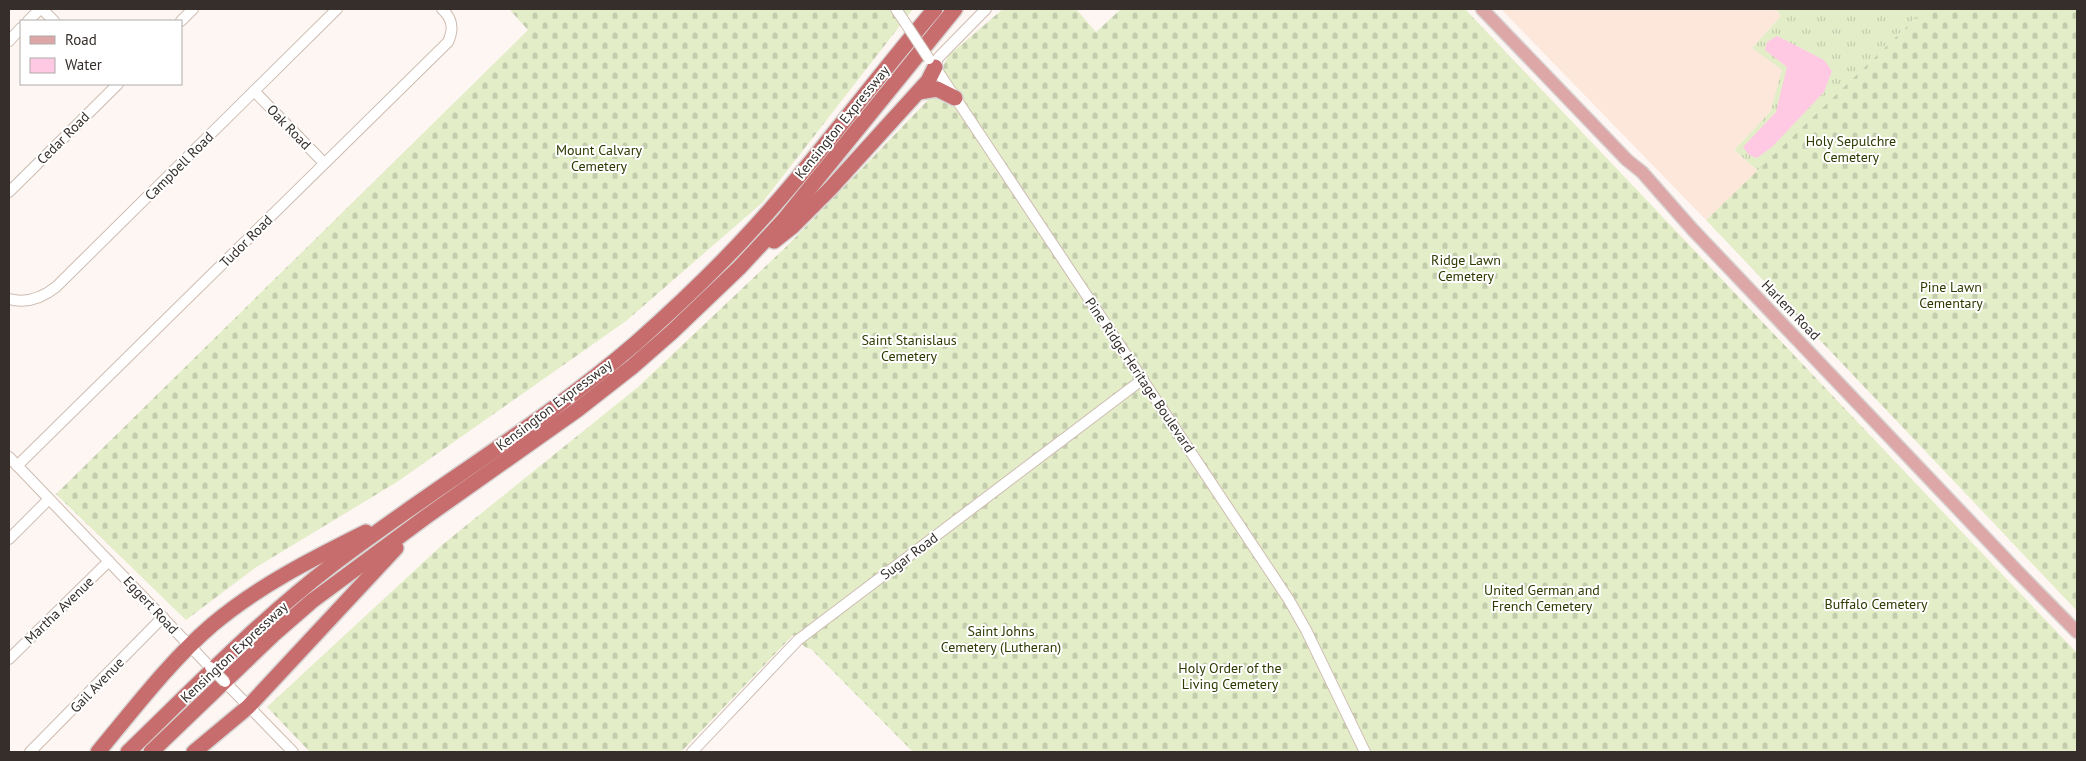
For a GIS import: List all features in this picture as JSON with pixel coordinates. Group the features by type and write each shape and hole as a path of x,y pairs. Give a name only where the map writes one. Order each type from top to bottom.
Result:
{"highway":[{"name":"Kensington Expressway","path":"128,752 250,634 331,566 595,376 635,344 704,281 741,242 814,158 935,9"},
{"name":"Kensington Expressway","path":"151,752 274,634 312,601 427,516 577,410 632,367 672,332 739,268 783,221 956,9"},
{"path":"739,268 793,226 830,190 933,75 932,63"},
{"path":"919,92 929,88 937,89 955,98"},
{"path":"98,752 191,647 221,618 258,591 316,557 407,511"},
{"path":"194,752 246,704 427,516"}],"main road":[{"name":"Harlem Road","path":"1482,9 1622,154 1642,172 1693,230 2077,632"}],"street":[{"path":"29,20 41,9 53,20"},
{"path":"182,20 193,9"},
{"name":"Campbell Road","path":"9,299 32,300 42,297 56,287 337,9"},
{"name":"Tudor Road","path":"17,466 448,42 452,22 442,9"},
{"name":"Pine Ridge Heritage Boulevard","path":"896,9 1289,600 1306,630 1364,752"},
{"path":"932,63 986,9"},
{"path":"9,41 20,29"},
{"name":"Cedar Road","path":"9,192 117,85"},
{"name":"Oak Road","path":"254,91 324,164"},
{"name":"Sugar Road","path":"692,752 798,640 1143,379"},
{"name":"Eggert Road","path":"9,457 293,752"},
{"path":"9,539 49,499"},
{"name":"Martha Avenue","path":"9,659 109,561"},
{"name":"Gail Avenue","path":"30,752 163,618"}],"shaded area":[{"path":"1501,9 1776,9 1781,16 1752,48 1783,70 1770,112 1734,150 1758,171 1706,220"}],"green space":[{"name":"Mount Calvary Cemetery","path":"509,9 913,9 762,203 626,321 397,482 255,568 186,620 56,494 528,30"},
{"path":"1003,9 1076,9 1096,32 1121,9 1465,9 2077,653 2077,752 913,752 811,649 805,647 793,635 681,752 310,752 267,707 442,545 638,387 787,246 928,100 948,56"},
{"path":"1776,9 1925,9 1758,171 1734,150 1770,112 1782,70 1752,48 1781,16"},
{"name":"Pine Lawn Cementary","path":"1925,9 2077,9 2077,611 1706,220"}],"water":[{"path":"1777,36 1824,60 1832,71 1824,92 1772,147 1757,158 1749,155 1743,147 1776,112 1787,67 1765,50 1767,42"}],"park label":[{"name":"Holy Sepulchre Cemetery","path":"1851,150"},
{"name":"Ridge Lawn Cemetery","path":"1466,268"},
{"name":"Saint Stanislaus Cemetery","path":"909,348"},
{"name":"United German and French Cemetery","path":"1542,598"},
{"name":"Buffalo Cemetery","path":"1876,604"},
{"name":"Saint Johns Cemetery (Lutheran)","path":"1001,640"},
{"name":"Holy Order of the Living Cemetery","path":"1230,676"}]}
